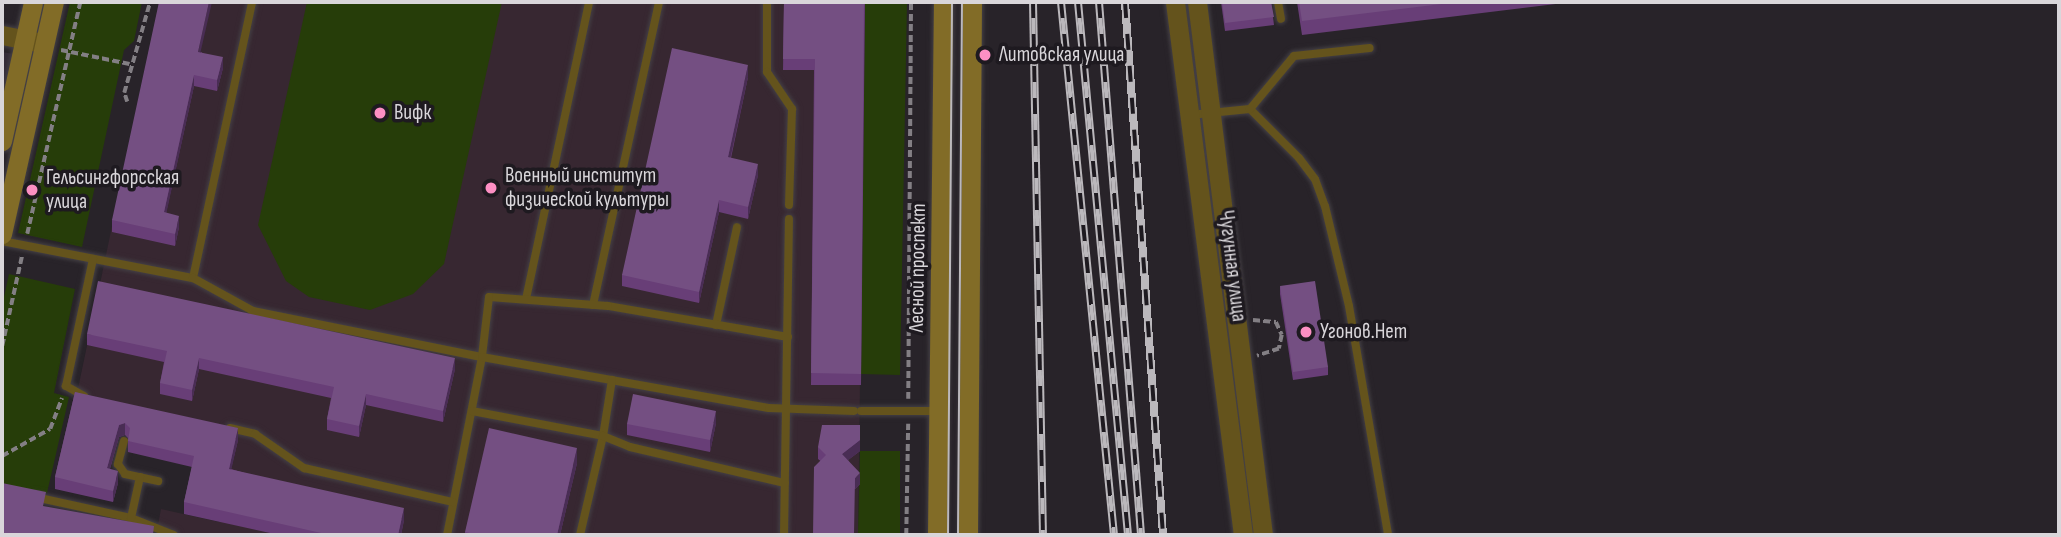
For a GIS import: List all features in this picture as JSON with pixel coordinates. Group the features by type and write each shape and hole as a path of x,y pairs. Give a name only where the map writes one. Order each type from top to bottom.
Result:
{"main road":[{"path":"2,141 33,2"},
{"path":"2,234 50,46 54,2"},
{"name":"Лесной проспект","path":"937,535 943,2"},
{"path":"968,535 972,2"},
{"path":"942,157 971,157"}],"street":[{"name":"Чугунная улица","path":"1175,2 1243,535"},
{"name":"Чугунная улица","path":"1197,2 1263,535"},
{"path":"2,35 50,46"}],"lane":[{"path":"192,278 252,2"},
{"path":"526,299 589,2"},
{"path":"593,305 659,2"},
{"path":"767,2 766,72 792,109 789,205"},
{"path":"1278,2 1281,19"},
{"path":"1190,115 1250,109 1294,56 1370,48"},
{"path":"1250,109 1299,158 1315,179 1325,206 1349,306 1388,535"},
{"path":"784,535 789,219"},
{"path":"716,325 737,227"},
{"path":"2,242 192,278 253,311 482,357 787,410 939,411"},
{"path":"89,397 66,386 93,259"},
{"path":"447,535 482,357 489,297 593,305 788,337"},
{"path":"580,535 603,436 612,380"},
{"path":"471,411 603,436 630,447 785,483"},
{"path":"216,425 255,434 304,468 453,502"},
{"path":"124,440 118,464 125,474 158,481"},
{"path":"131,518 140,477"},
{"path":"28,495 131,518 174,535"}],"path":[{"path":"26,239 80,2"},
{"path":"127,102 124,93 131,64 141,43 150,2"},
{"path":"908,370 911,2"},
{"path":"50,46 131,64"},
{"path":"2,346 24,247"},
{"path":"1248,320 1269,319 1282,335 1274,353 1252,357"},
{"path":"2,456 50,429 66,386"},
{"path":"906,535 907,450"}],"shaded area":[{"name":"Военный институт физической культуры","path":"159,2 865,2 858,535 156,535 161,509 219,522 237,440 75,403"},
{"path":"2,52 14,54 2,109"}],"green space":[{"path":"70,2 142,2 134,41 124,50 82,247 18,233"},
{"name":"Вифк","path":"307,2 502,2 444,264 413,294 370,310 309,297 286,281 258,225"},
{"path":"865,2 907,2 900,375 861,374"},
{"path":"9,274 75,289 54,393 69,397 47,493 2,484 2,306"},
{"path":"860,451 900,451 900,535 858,535"}],"building":[{"path":"159,2 209,2 198,52 223,57 217,80 194,75 164,212 179,216 175,234 112,220"},
{"path":"784,2 864,2 861,374 811,373 815,59 783,59"},
{"path":"1222,2 1271,2 1274,17 1225,23"},
{"path":"1299,2 1458,2 1302,21"},
{"path":"672,48 748,65 728,157 758,164 748,207 719,200 699,292 622,275"},
{"path":"98,281 455,358 443,411 366,394 359,426 327,419 334,387 199,358 192,390 160,383 167,351 87,334"},
{"path":"1315,281 1328,367 1293,372 1280,286"},
{"path":"75,392 238,428 229,469 404,508 398,535 330,535 184,502 194,456 128,441 130,428 125,423 119,425 107,468 118,471 113,491 55,477"},
{"path":"633,394 716,411 710,440 627,424"},
{"path":"822,425 860,425 860,440 842,454 860,473 855,478 854,535 813,535 814,467 826,455 818,447"},
{"path":"489,428 577,448 557,535 480,535 465,532"},
{"path":"2,483 46,492 43,506 154,526 153,534 158,535 2,535"}],"tram line":[{"path":"948,535 952,2"},
{"path":"958,535 962,2"}],"railway":[{"path":"1033,2 1043,535"},
{"path":"1061,2 1114,535"},
{"path":"1078,2 1128,535"},
{"path":"1099,2 1141,535"},
{"path":"1125,2 1163,535"}],"place":[{"name":"Литовская улица","path":"985,55"},
{"name":"Вифк","path":"380,113"},
{"name":"Военный институт физической культуры","path":"491,188"},
{"name":"Гельсингфорсская улица","path":"32,190"},
{"name":"Угонов.Нет","path":"1306,332"}]}
